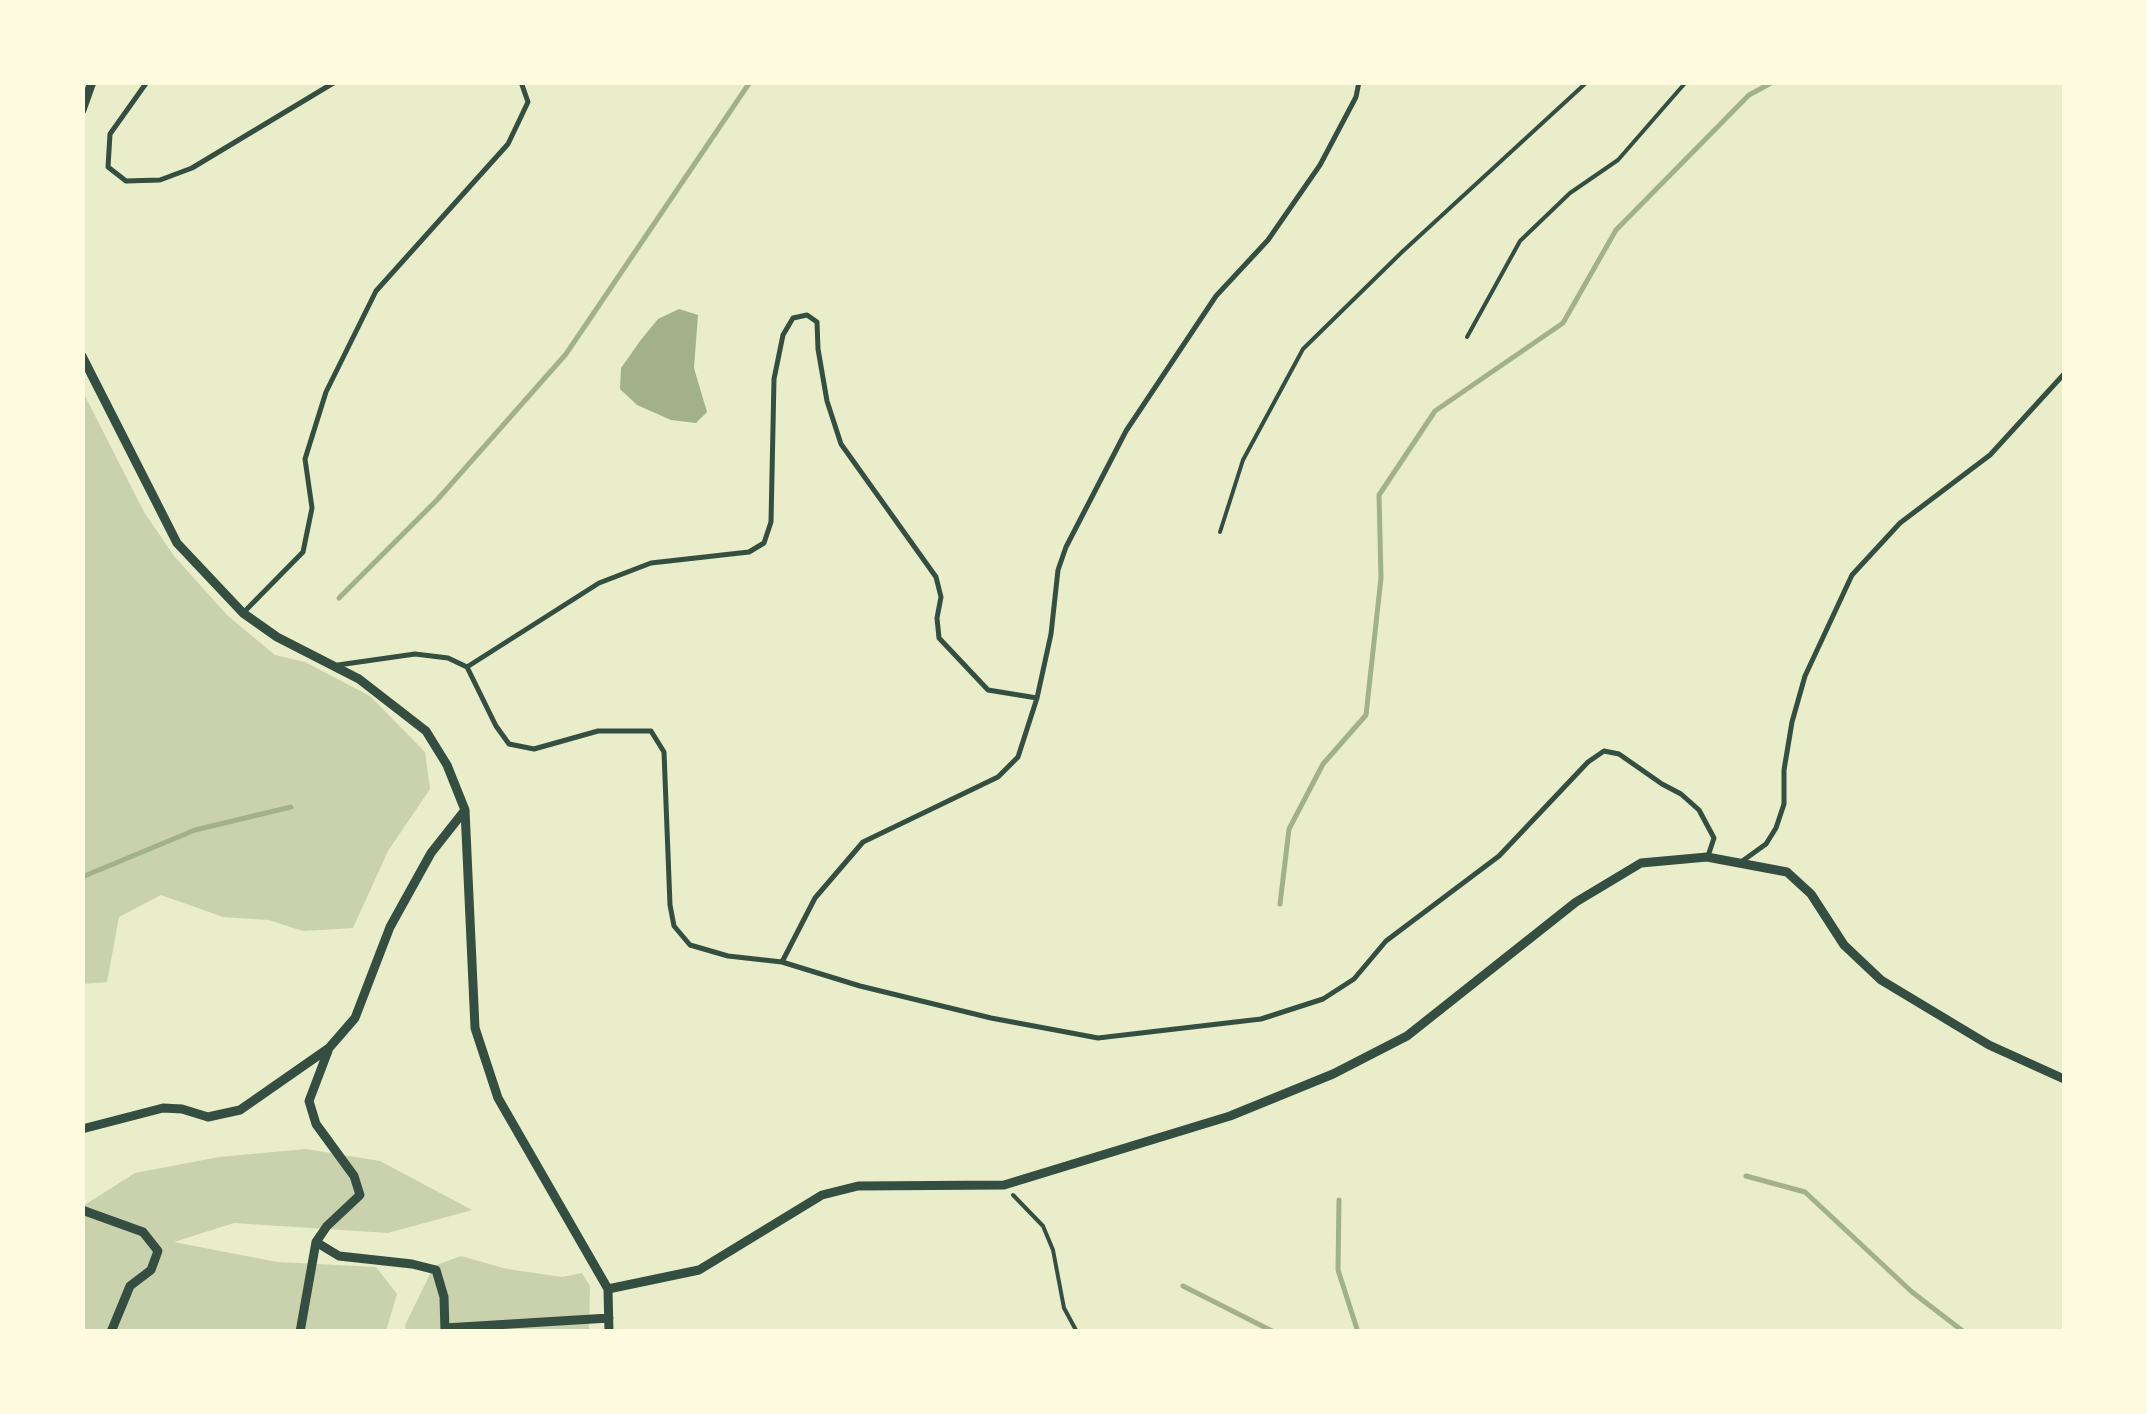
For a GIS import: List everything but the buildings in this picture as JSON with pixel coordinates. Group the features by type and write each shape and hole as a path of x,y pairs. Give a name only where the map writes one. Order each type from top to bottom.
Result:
{"street":[{"path":"82,110 92,82"},
{"path":"82,356 177,543 243,612 277,637 359,679 426,731 447,765 465,810 475,1028 498,1098 608,1288 609,1332"},
{"path":"82,1129 164,1108 182,1108 208,1117 240,1110 329,1048 355,1018 390,926 431,853 465,810"},
{"path":"608,1288 699,1270 822,1194 858,1186 1004,1185 1230,1116 1333,1074 1408,1036 1576,902 1641,863 1707,857 1786,872 1810,894 1844,945 1881,980 1989,1046 2064,1079"},
{"path":"300,1332 316,1242 360,1195 354,1176 316,1124 308,1101 329,1048"},
{"path":"82,1210 142,1232 158,1252 151,1270 130,1286 111,1332"},
{"path":"316,1242 338,1256 436,1270 444,1297 445,1330 609,1318"}],"lane":[{"path":"148,82 110,134 108,167 126,181 160,180 192,168 335,82"},
{"path":"243,612 303,552 312,508 305,459 326,392 376,292 508,144 528,102 521,82"},
{"path":"782,962 815,898 863,842 998,777 1018,757 1037,698 1051,634 1058,570 1066,547 1126,431 1216,296 1268,240 1320,165 1356,97 1359,82"},
{"path":"468,667 600,583 652,563 749,552 764,544 770,522 774,379 783,335 794,318 807,315 818,322 818,349 827,401 842,444 936,576 942,597 937,618 939,638 988,690 1037,698"},
{"path":"1741,862 1766,844 1776,828 1784,804 1784,770 1792,722 1805,676 1852,575 1900,524 1990,456 2064,374"},
{"path":"335,666 415,654 448,658 468,667 496,726 509,744 534,749 598,731 651,731 664,752 670,905 674,926 690,944 728,956 782,962 972,1013 1098,1038 1261,1019 1323,999 1354,979 1386,941 1499,856 1588,762 1604,751 1620,754 1700,810 1714,838 1707,857"}],"path":[{"path":"1220,532 1244,460 1303,349 1586,82"},
{"path":"1468,337 1520,241 1570,193 1618,160 1686,82"},
{"path":"1004,1185 1042,1226 1053,1250 1064,1308 1078,1332"}],"shaded area":[{"path":"679,309 698,315 694,368 707,412 696,423 671,420 637,405 620,389 621,368 640,341 658,319"},
{"path":"83,392 144,512 174,556 227,615 275,655 305,662 370,696 425,752 430,789 388,851 353,928 303,931 269,920 223,917 161,895 119,917 107,982 83,984"},
{"path":"306,1149 380,1161 472,1210 388,1233 234,1223 174,1242 277,1262 376,1267 397,1294 386,1331 83,1332 83,1206 135,1173 219,1157"},
{"path":"461,1256 507,1269 562,1277 582,1273 590,1286 589,1331 406,1332 405,1325 434,1266"}],"waterway":[{"path":"339,598 437,500 566,354 750,82"},
{"path":"1280,904 1289,829 1323,764 1366,715 1381,578 1379,495 1435,411 1563,323 1616,230 1749,95 1773,82"},
{"path":"82,877 195,830 291,807"},
{"path":"1746,1176 1805,1192 1912,1292 1964,1332"},
{"path":"1339,1200 1338,1270 1358,1332"},
{"path":"1183,1286 1274,1332"}]}
